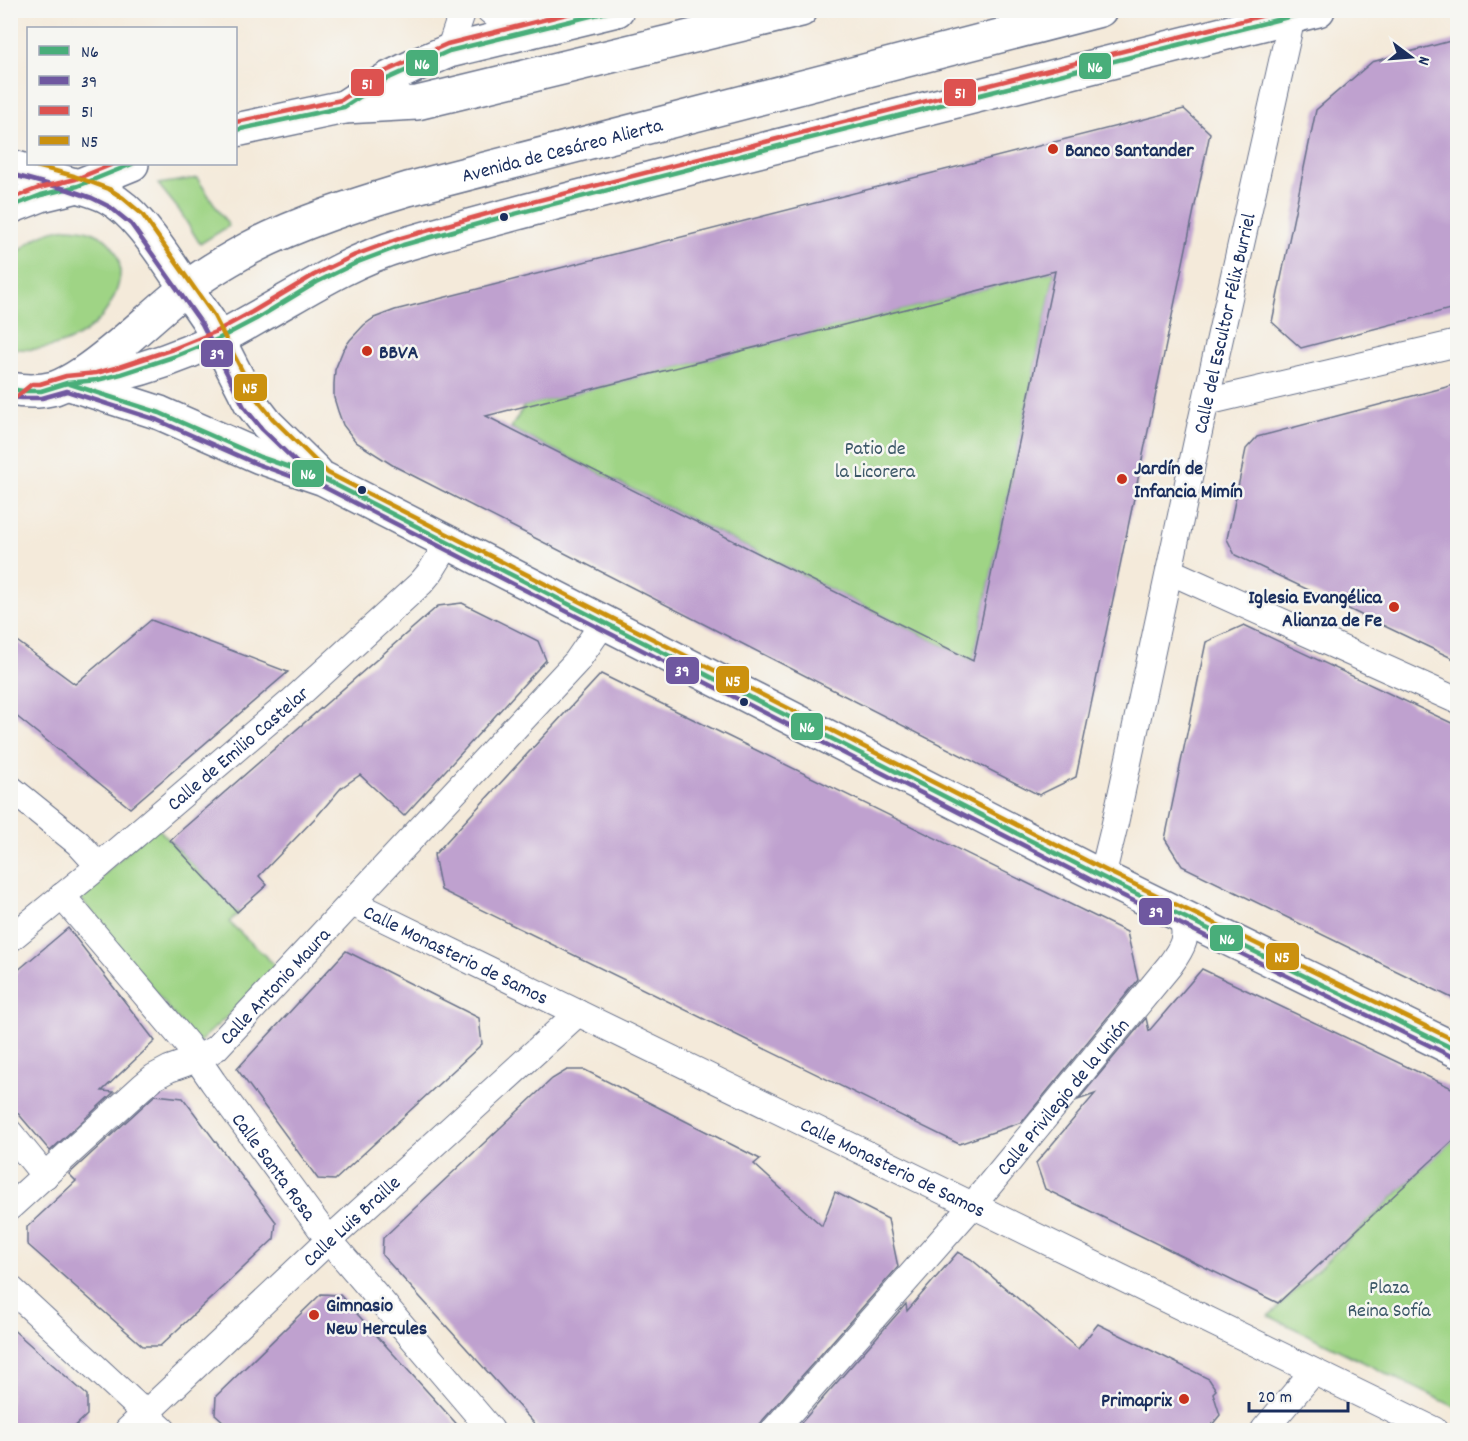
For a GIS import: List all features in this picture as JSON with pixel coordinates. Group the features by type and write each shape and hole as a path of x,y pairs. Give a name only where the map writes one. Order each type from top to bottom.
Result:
{"main road":[{"path":"344,107 387,79 449,51 617,10"},
{"path":"237,130 344,107 417,103 801,10"},
{"name":"Avenida de Cesáreo Alierta","path":"67,383 92,367 186,288 217,266 251,247 288,231 375,199 1100,10"},
{"name":"Avenida de Cesáreo Alierta","path":"18,397 67,383 97,380 121,374 176,356 218,339 337,272 403,245 756,152 1305,14"},
{"path":"10,207 41,195 78,186 130,165"},
{"path":"10,166 108,197 137,219 208,320 249,402 324,479"},
{"path":"67,383 154,411 260,457 324,479 1102,877 1458,1051"}],"street":[{"path":"449,51 463,10"},
{"path":"489,10 518,34"},
{"name":"Calle del Escultor Félix Burriel","path":"1102,877 1206,402 1305,14"},
{"path":"1206,402 1458,343"},
{"name":"Calle de Emilio Castelar","path":"10,939 291,702 421,583 448,543"},
{"path":"1169,571 1458,701"},
{"name":"Calle Antonio Maura","path":"10,1207 154,1077 197,1059 216,1048 577,662 604,622"},
{"path":"10,788 78,843 99,866"},
{"name":"Calle Santa Rosa","path":"62,896 176,1030 329,1240 491,1431"},
{"name":"Calle Monasterio de Samos","path":"352,903 1434,1431"},
{"name":"Calle Privilegio de la Unión","path":"774,1431 972,1206 1170,965 1185,939 1185,927 1181,915"},
{"name":"Calle Luis Braille","path":"146,1425 329,1240 578,1013"},
{"path":"10,1133 45,1176"},
{"path":"10,1288 146,1425"},
{"path":"1264,1431 1313,1372"}],"green space":[{"path":"197,178 229,226 200,244 179,210 158,184"},
{"path":"67,228 98,235 109,243 120,265 120,278 116,293 100,319 78,336 66,342 39,349 11,348 11,260 36,238"},
{"name":"Patio de la Licorera","path":"1055,271 973,661 511,428 524,406"},
{"path":"155,825 239,913 229,922 279,969 197,1044 80,898"},
{"name":"Plaza Reina Sofía","path":"1457,1136 1457,1408 1269,1316"}],"building":[{"path":"1458,39 1458,307 1301,348 1272,322 1316,110 1372,62"},
{"path":"1184,109 1210,133 1076,777 1039,795 394,466 356,442 343,425 334,398 335,370 343,350 364,325 374,318 395,310","holes":["1055,271 973,661 728,538 486,416"]},
{"path":"1458,384 1458,661 1235,555 1227,539 1246,449 1257,437"},
{"path":"462,603 538,641 546,660 404,816 360,775 341,788 259,876 267,885 237,912 170,840 438,606"},
{"path":"151,620 288,672 130,808 10,711 10,636 75,684"},
{"path":"1244,625 1458,726 1458,1001 1182,866 1165,839 1206,642"},
{"path":"601,674 1127,932 1138,980 1022,1122 959,1144 441,890 434,855"},
{"path":"68,928 155,1041 102,1091 114,1092 50,1151 10,1104 10,977"},
{"path":"346,951 479,1018 482,1044 335,1180 318,1179 237,1069"},
{"path":"1202,969 1458,1091 1458,1136 1278,1303 1045,1189 1036,1163 1095,1094 1078,1100 1146,1018 1149,1031"},
{"path":"567,1070 585,1070 760,1159 754,1164 822,1226 835,1192 888,1219 898,1267 763,1420 759,1431 541,1431 382,1255 383,1238 552,1079"},
{"path":"155,1095 183,1098 276,1222 274,1239 160,1346 143,1346 27,1244 27,1227 76,1181 69,1174"},
{"path":"958,1252 971,1259 1078,1349 1098,1324 1209,1379 1216,1390 1213,1393 1220,1415 1207,1431 794,1431 906,1304 907,1311"},
{"path":"321,1294 340,1295 463,1431 234,1431 215,1414 216,1396"},
{"path":"10,1327 87,1395 87,1415 70,1431 10,1431"}],"transit line":[{"name":"51","path":"237,122 341,100 384,72 447,44 583,10"},
{"name":"N6","path":"237,130 344,107 387,79 449,51 615,10"},
{"name":"51","path":"10,402 32,384 119,367 215,332 314,275 355,255 401,238 497,211 1285,10"},
{"name":"N6","path":"10,389 41,391 67,383 97,380 176,356 218,339 317,282 358,262 403,245 767,149 1316,10"},
{"name":"N5","path":"33,165 74,176 109,189 142,214 214,316 256,398 273,419 328,473 1105,870 1458,1042"},
{"name":"51","path":"10,199 39,188 76,179 111,165"},
{"name":"N6","path":"10,207 41,195 78,186 130,165"},
{"name":"39","path":"10,174 92,198 110,207 131,224 202,324 244,407 262,429 320,485 1099,884 1455,1058"},
{"name":"N6","path":"67,383 160,413 260,457 324,479 1102,877 1458,1051"},
{"name":"39","path":"10,397 42,398 67,391 157,420 257,464 301,480"}],"place":[{"name":"Banco Santander","path":"1053,149"},
{"name":"BBVA","path":"367,351"},
{"name":"Jardín de Infancia Mimín","path":"1122,479"},
{"name":"Iglesia Evangélica Alianza de Fe","path":"1394,607"},
{"name":"Gimnasio New Hercules","path":"314,1315"},
{"name":"Primaprix","path":"1184,1399"}]}
